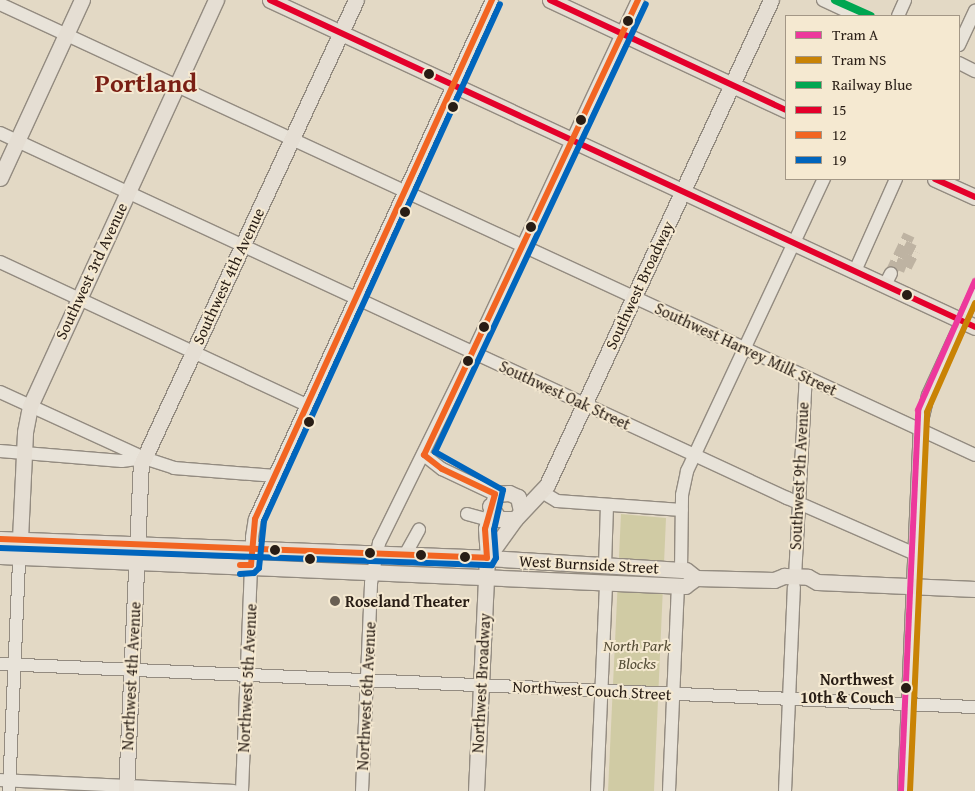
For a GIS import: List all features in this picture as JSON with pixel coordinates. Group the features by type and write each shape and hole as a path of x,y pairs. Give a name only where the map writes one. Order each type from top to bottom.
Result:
{"main road":[{"path":"0,178 82,0"},
{"name":"Southwest 3rd Avenue","path":"20,539 24,453 30,406 216,0"},
{"path":"270,0 855,271 888,279 969,324"},
{"name":"Southwest 4th Avenue","path":"136,561 140,471 144,458 356,0"},
{"path":"550,0 785,110"},
{"name":"Southwest Broadway","path":"487,558 518,515 542,492 772,0"},
{"path":"937,180 975,197"},
{"path":"508,493 518,497 518,515 499,519 490,507 508,493"},
{"name":"West Burnside Street","path":"0,539 487,558 681,570 696,578 774,580 783,586 795,582 808,587 817,582 975,590"},
{"name":"West Burnside Street","path":"0,556 372,570 685,586 696,578"},
{"path":"486,576 487,558"},
{"name":"Northwest 4th Avenue","path":"126,789 136,561"},
{"name":"Northwest Broadway","path":"476,791 486,576"}],"street":[{"name":"Northwest 5th Avenue","path":"242,791 252,550 256,518 492,0"},
{"name":"Northwest 6th Avenue","path":"362,791 372,570 376,554 409,478 424,454 473,352 638,0"},
{"path":"823,0 856,15"},
{"path":"898,15 905,0"},
{"name":"Southwest Harvey Milk Street","path":"0,4 975,455"},
{"path":"960,43 975,11"},
{"path":"960,64 975,71"},
{"name":"Southwest Oak Street","path":"0,133 696,456 913,553"},
{"path":"681,570 682,510 687,471 696,456 824,180"},
{"path":"855,271 896,180"},
{"path":"0,262 306,405"},
{"path":"904,791 913,553 920,430 928,394 969,324 975,293"},
{"name":"Southwest 9th Avenue","path":"785,791 798,502 806,376"},
{"path":"0,392 144,458 174,468 276,476"},
{"path":"108,460 113,444"},
{"path":"0,451 108,460 144,458"},
{"path":"424,454 442,469 466,479 490,507 487,558"},
{"path":"542,492 557,501 682,510"},
{"path":"605,566 607,506"},
{"path":"468,514 490,507"},
{"path":"405,555 419,530"},
{"name":"Southwest 3rd Avenue","path":"6,784 20,539"},
{"path":"596,791 606,582"},
{"path":"669,791 678,585"},
{"name":"Northwest Couch Street","path":"0,664 975,707"},
{"path":"6,784 234,791"}],"green space":[{"name":"North Park Blocks","path":"621,514 666,518 654,791 608,791"}],"tunnel":[{"path":"891,273 909,235"},
{"path":"896,263 906,267 914,251 904,246"}],"tram line":[{"name":"A","path":"901,791 918,410 975,281"},
{"name":"NS","path":"910,791 927,412 975,303"}],"rail line":[{"name":"Blue","path":"835,0 869,15"}],"transit line":[{"name":"15","path":"270,0 975,327"},
{"name":"12","path":"240,565 251,565 255,519 492,0"},
{"name":"15","path":"550,0 785,110"},
{"name":"12","path":"0,539 487,558 485,529 495,494 442,469 424,455 638,0"},
{"name":"19","path":"240,574 254,573 259,568 264,521 500,4"},
{"name":"19","path":"0,548 492,565 496,558 494,530 503,490 435,452 646,4"},
{"name":"15","path":"937,180 975,197"}],"place":[{"name":"Roseland Theater","path":"335,601"},
{"name":"Northwest 10th & Couch","path":"906,688"}],"district":[{"name":"Portland","path":"146,83"}]}
